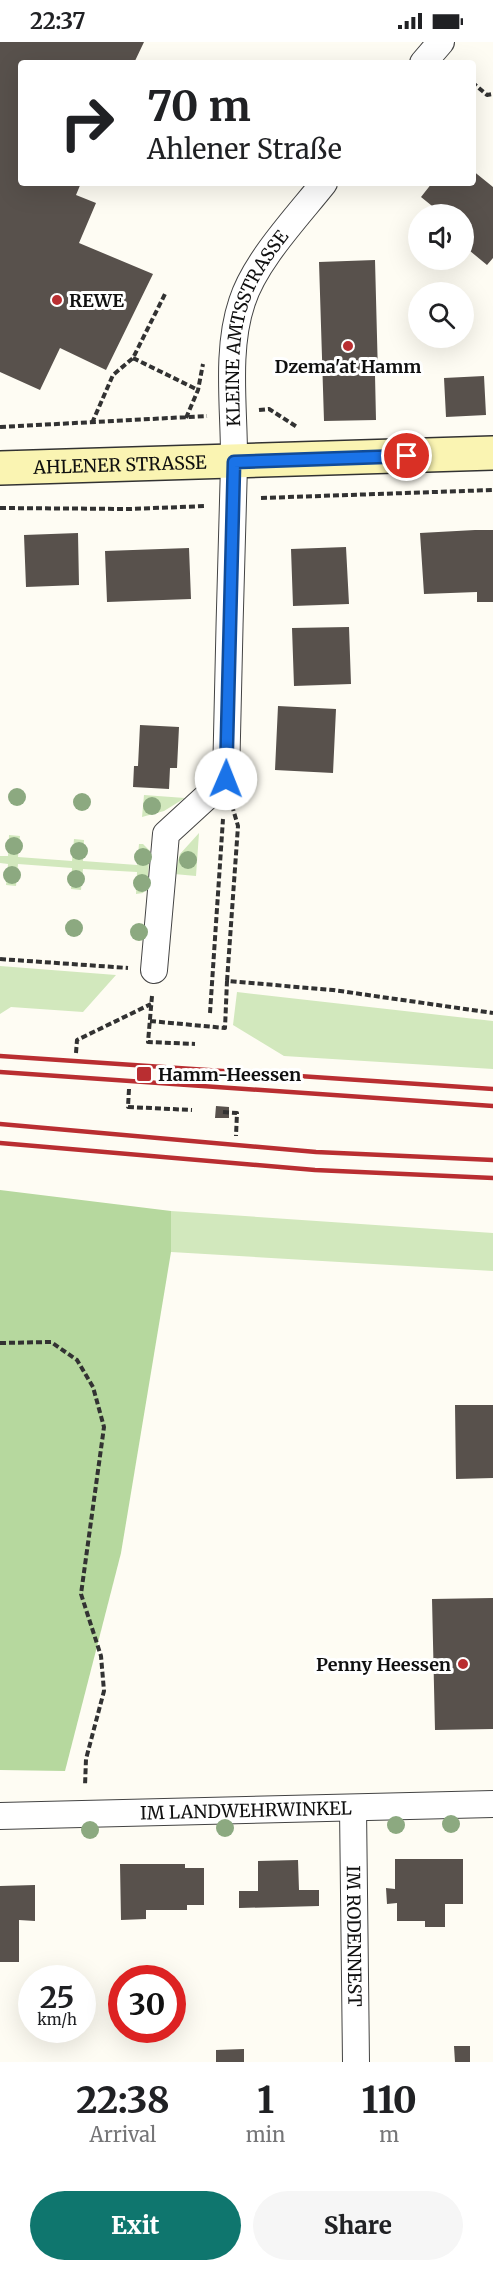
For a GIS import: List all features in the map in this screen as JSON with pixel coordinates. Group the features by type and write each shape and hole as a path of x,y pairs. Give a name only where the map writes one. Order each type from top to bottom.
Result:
{"main road":[{"name":"AHLENER STRASSE","path":"0,468 493,453"}],"street":[{"path":"426,60 441,42"},
{"name":"KLEINE AMTSSTRASSE","path":"226,779 234,462 232,379 236,327 242,302 255,271 322,186"},
{"path":"154,970 166,834 226,779"},
{"name":"IM LANDWEHRWINKEL","path":"0,1816 493,1804"},
{"name":"IM RODENNEST","path":"353,1808 356,2062"}],"path":[{"path":"476,85 487,94 493,94"},
{"path":"92,423 113,375 133,358 166,292"},
{"path":"133,358 198,390"},
{"path":"150,1021 225,1028 238,826 226,779"},
{"path":"210,1013 226,779"},
{"path":"0,958 154,970 148,1042 195,1044"},
{"path":"227,981 333,990 493,1013"},
{"path":"76,1053 77,1040 152,1004"},
{"path":"129,1089 128,1107 192,1110"},
{"path":"223,1112 237,1113 236,1136"},
{"path":"0,1343 51,1342 77,1360 93,1387 104,1427 81,1594 101,1656 104,1691 86,1759 85,1814"}],"green space":[{"path":"144,795 185,798 164,811 142,817"},
{"path":"199,833 196,876 174,874 180,854"},
{"path":"9,835 20,836 18,857 72,861 74,839 84,840 83,861 137,865 139,844 143,844 150,851 147,887 143,893 136,894 137,872 83,869 81,890 71,889 72,868 18,864 16,886 6,885 8,864 0,863 0,856 8,856"},
{"path":"0,966 116,975 83,1012 11,1007 0,1014"},
{"path":"237,992 493,1021 493,1069 284,1056 233,1025"},
{"path":"0,1190 171,1211 171,1252 121,1553 65,1771 0,1770"},
{"path":"171,1211 493,1233 493,1271 171,1252"}],"building":[{"path":"0,42 144,42 135,60 18,60 18,186 80,186 76,195 96,203 79,243 153,274 106,370 60,348 40,390 0,372"},
{"path":"476,173 493,187 493,258 487,265 474,254 474,204 430,204 421,197 430,186 476,186"},
{"path":"375,260 378,375 375,375 376,420 324,421 319,262"},
{"path":"484,376 486,415 446,417 444,378"},
{"path":"493,530 493,602 477,602 477,592 424,594 420,533"},
{"path":"78,533 79,585 26,587 24,535"},
{"path":"346,547 349,604 293,606 291,549"},
{"path":"189,548 191,599 107,602 105,551"},
{"path":"349,627 351,684 294,686 292,628"},
{"path":"278,706 336,709 333,773 275,770"},
{"path":"140,725 179,727 177,768 170,768 169,789 133,787 134,766 138,766"},
{"path":"216,1106 229,1107 229,1118 215,1118"},
{"path":"455,1405 493,1405 493,1478 456,1479"},
{"name":"Penny Heessen","path":"493,1598 493,1729 435,1730 432,1599"},
{"path":"395,1859 463,1859 463,1904 445,1904 445,1927 425,1927 425,1921 397,1921 397,1903 387,1904 386,1888 395,1889"},
{"path":"298,1860 299,1890 319,1890 319,1906 239,1908 239,1891 258,1891 258,1861"},
{"path":"120,1864 185,1864 185,1868 204,1868 204,1905 187,1905 187,1910 146,1910 146,1919 121,1920"},
{"path":"35,1885 35,1921 19,1920 19,1962 0,1962 0,1886"},
{"path":"454,2046 470,2046 470,2062 455,2062"},
{"path":"244,2049 244,2062 216,2062 216,2050"}],"railway":[{"path":"0,1056 493,1089"},
{"path":"0,1072 493,1106"},
{"path":"0,1124 316,1152 493,1160"},
{"path":"0,1143 315,1170 493,1178"}],"place":[{"name":"REWE","path":"57,300"},
{"name":"Dzema'at Hamm","path":"348,346"},
{"name":"Hamm-Heessen","path":"144,1074"},
{"name":"Penny Heessen","path":"463,1664"}],"route":[{"path":"226,779 234,462 407,456"}]}
